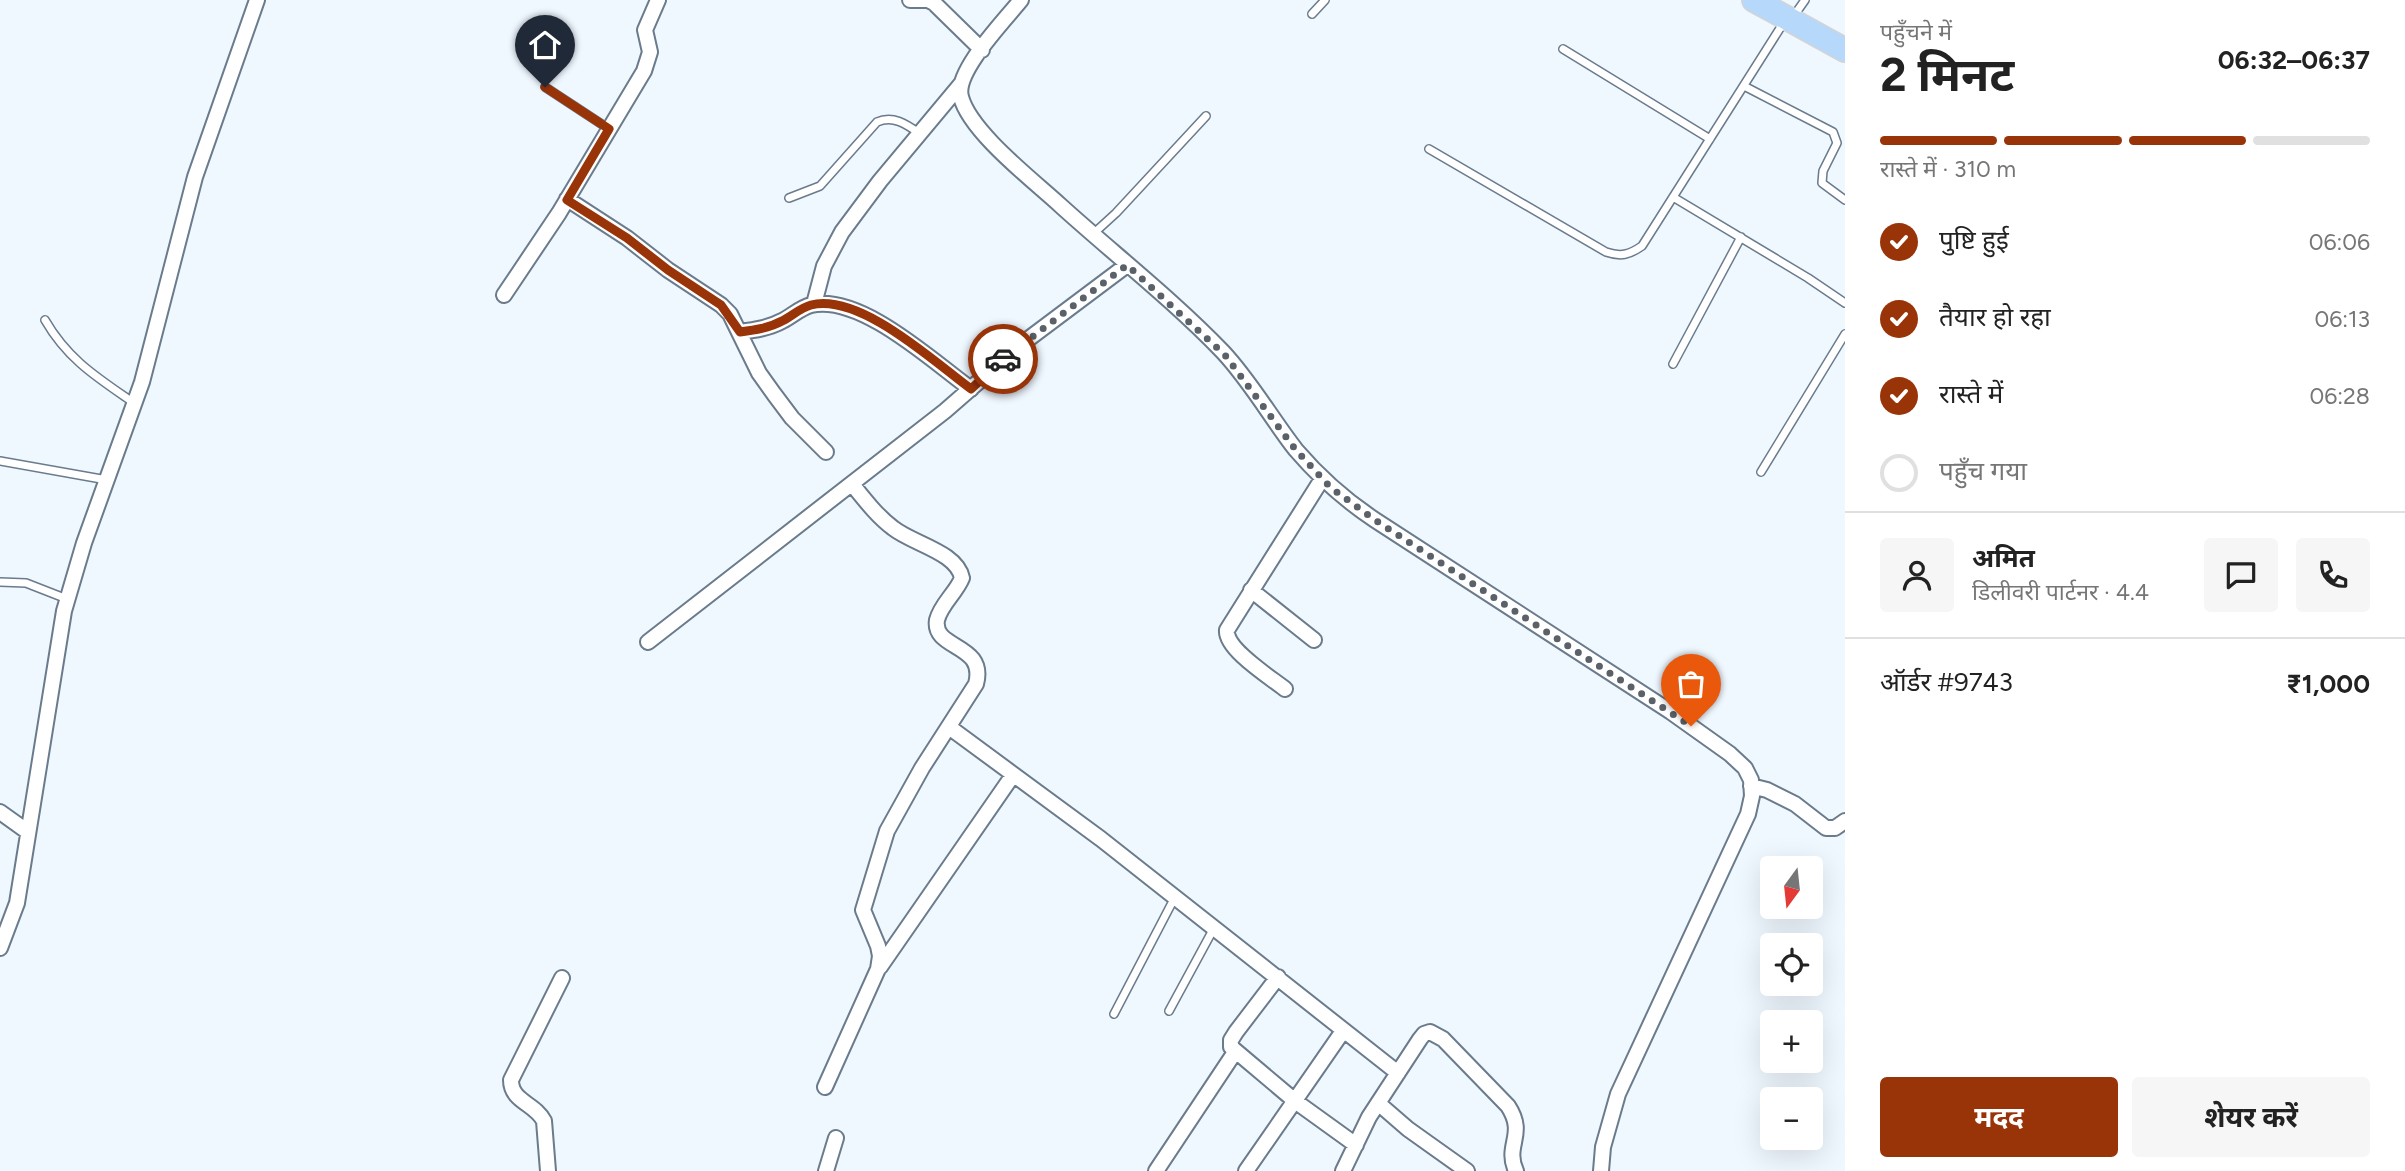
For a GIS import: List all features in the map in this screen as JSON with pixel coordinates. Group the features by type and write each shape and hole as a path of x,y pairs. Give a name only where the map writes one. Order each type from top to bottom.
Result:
{"highway":[{"path":"1754,0 1845,50"}],"street":[{"path":"0,948 17,903 67,600 84,543 149,358 195,177 257,0"},
{"path":"504,295 567,200 644,71 650,52 645,30 658,0"},
{"path":"910,0 927,0 934,3 982,50"},
{"path":"1021,0 964,74 961,84 960,94 972,119 996,145 1225,355 1295,449 1322,479 1356,507 1648,697 1730,754 1745,768 1751,780 1752,796 1748,814 1618,1094 1603,1147 1601,1171"},
{"path":"814,304 824,266 842,232 961,84"},
{"path":"567,200 627,238 668,270 721,305 740,332 759,373 792,418 826,452"},
{"path":"648,642 971,389 1023,342 1127,265"},
{"path":"740,332 771,326 814,304 850,308 875,319 971,389"},
{"path":"1285,689 1235,649 1226,636 1230,622 1322,479"},
{"path":"852,484 879,516 896,531 948,558 960,568 962,578 942,609 938,631 974,659 979,674 976,684 887,831 863,909 878,946 878,969"},
{"path":"1251,590 1314,640"},
{"path":"949,727 1175,896 1398,1073"},
{"path":"825,1087 878,969 1013,775"},
{"path":"1751,786 1767,790 1795,804 1826,828 1835,828 1845,821"},
{"path":"0,812 29,832"},
{"path":"1278,977 1231,1040 1231,1047 1296,1101 1356,1144"},
{"path":"548,1171 544,1121 540,1114 515,1096 511,1089 512,1080 562,978"},
{"path":"1246,1171 1343,1031"},
{"path":"1343,1171 1378,1103 1424,1034 1430,1032 1443,1039 1515,1117 1517,1133 1511,1154 1516,1171"},
{"path":"1156,1171 1235,1052"},
{"path":"1378,1103 1408,1129 1467,1171"},
{"path":"826,1171 835,1138"}],"lane":[{"path":"1312,14 1325,0"},
{"path":"1429,149 1606,252 1619,256 1632,253 1642,246 1788,19 1805,0"},
{"path":"1563,49 1710,139"},
{"path":"1744,86 1833,132 1838,143 1823,171 1822,183 1845,200"},
{"path":"545,87 609,129"},
{"path":"1092,234 1116,213 1206,116"},
{"path":"789,198 820,186 877,122 885,118 902,122 920,133"},
{"path":"1673,197 1845,303"},
{"path":"1673,364 1741,237"},
{"path":"45,320 57,342 75,361 135,404"},
{"path":"1761,472 1845,334"},
{"path":"0,461 108,480"},
{"path":"0,582 26,583 67,600"},
{"path":"1114,1014 1175,896"},
{"path":"1169,1011 1214,927"}],"way so far":[{"path":"1003,359 1127,265 1225,355 1295,449 1330,487 1347,501 1691,726"}],"route":[{"path":"545,87 609,129 567,200 708,295 730,314 740,332 771,326 814,304 827,304 850,308 875,319 971,389 1003,359"}]}
